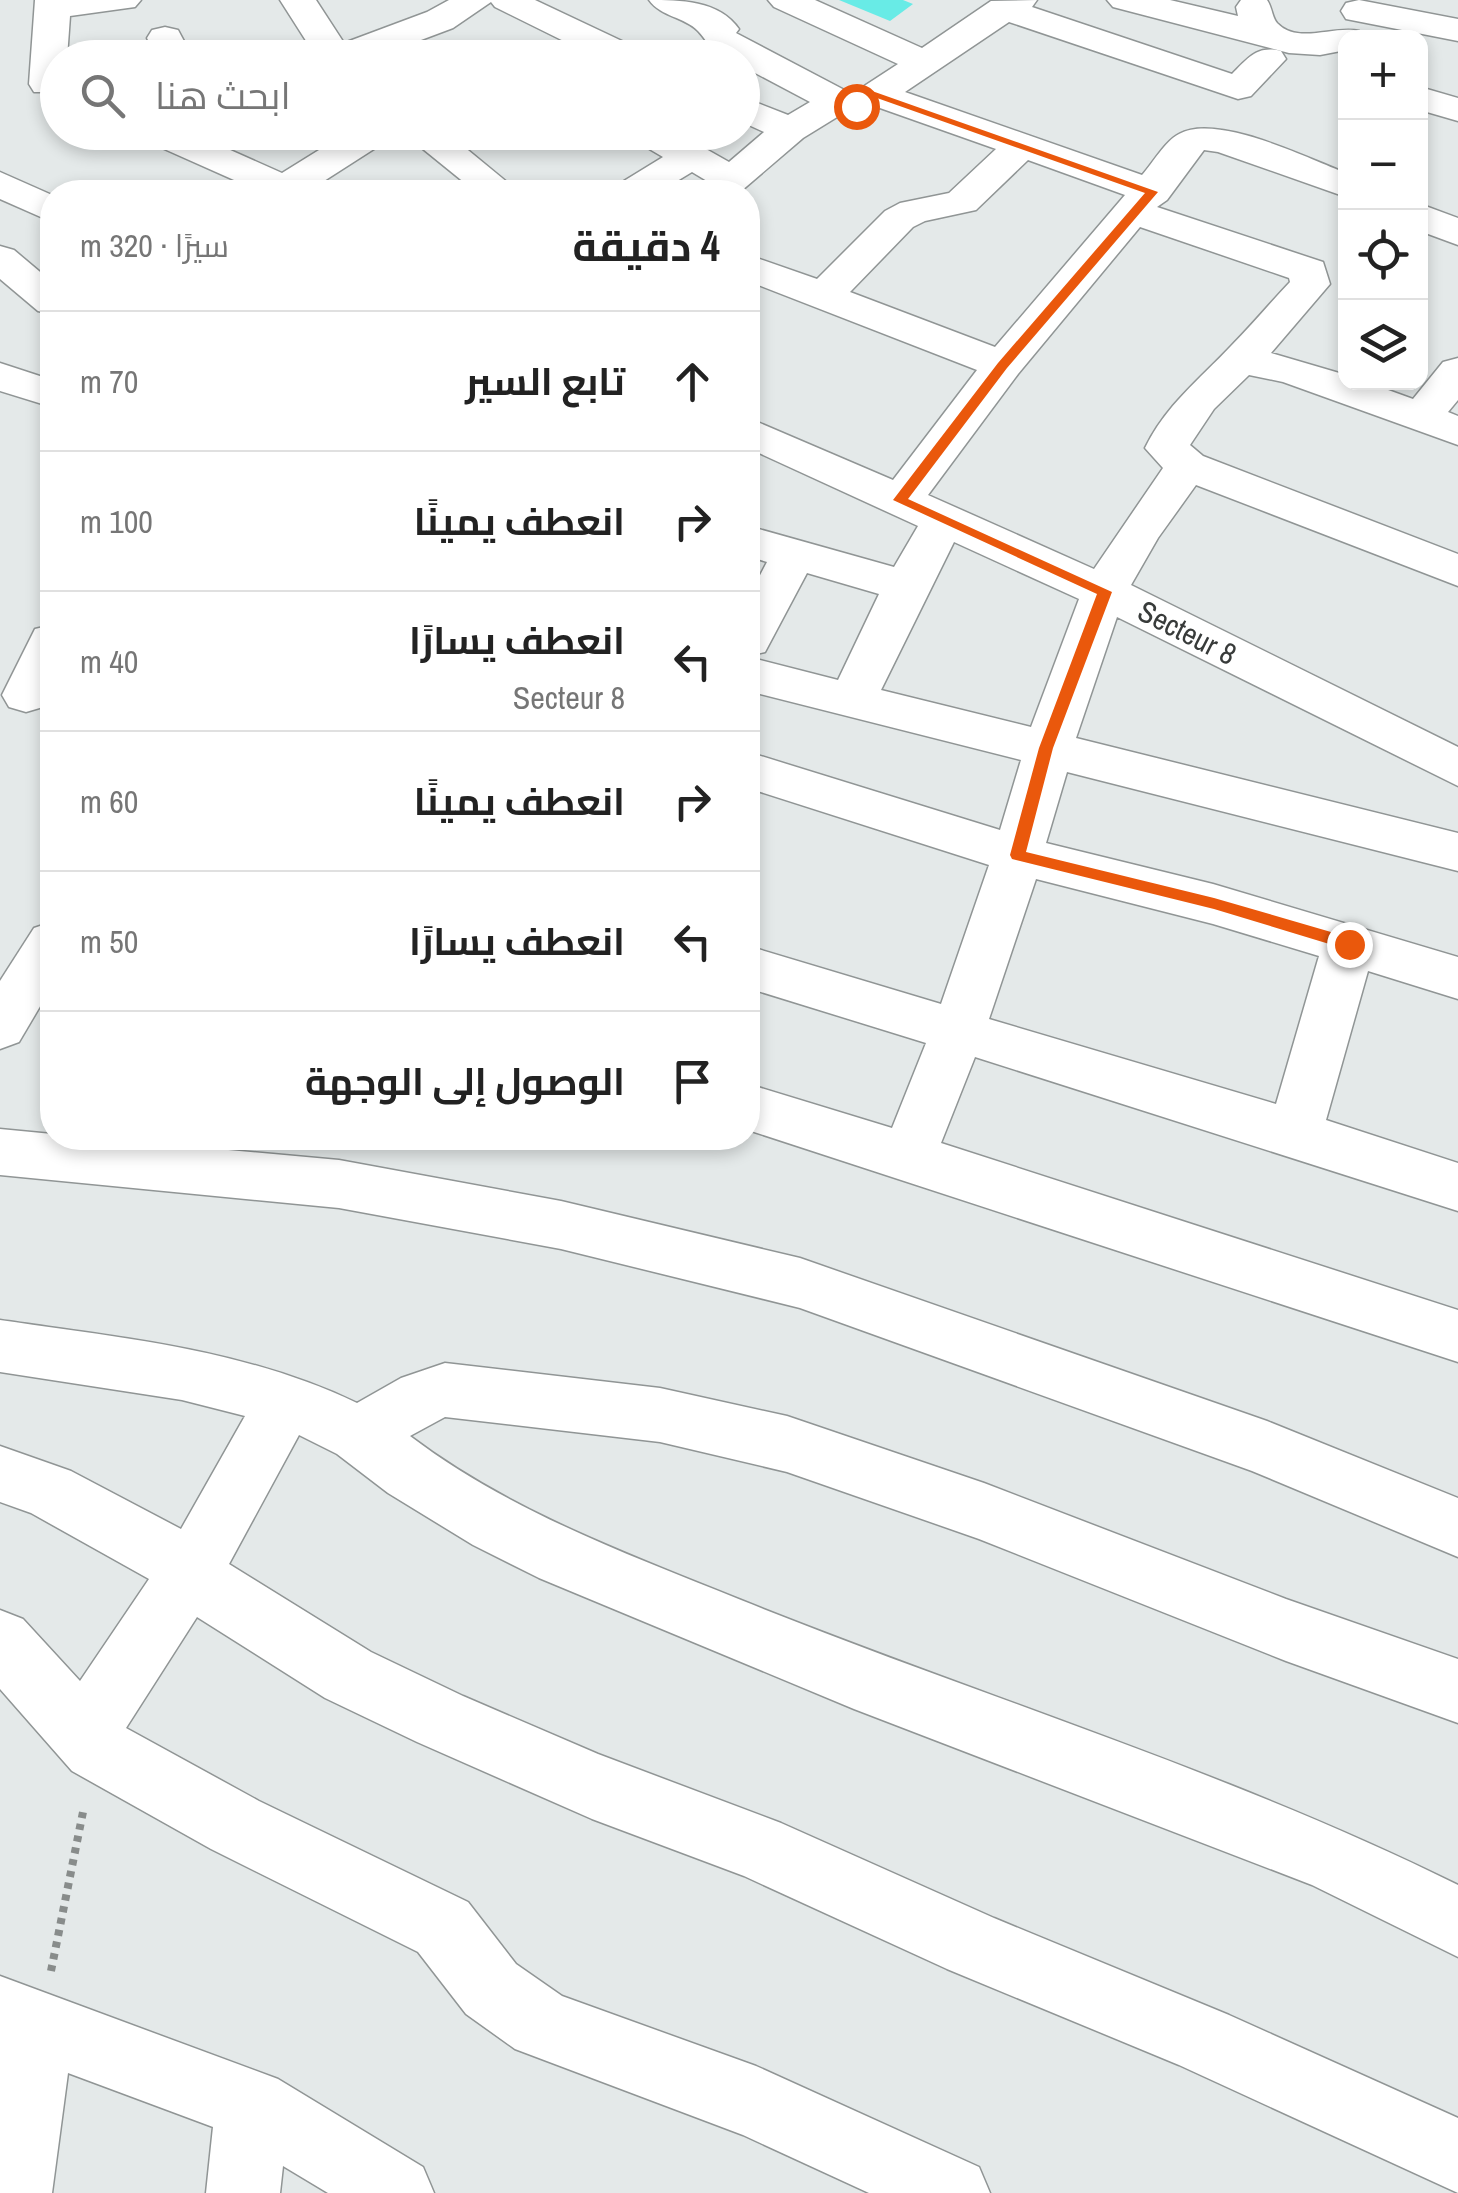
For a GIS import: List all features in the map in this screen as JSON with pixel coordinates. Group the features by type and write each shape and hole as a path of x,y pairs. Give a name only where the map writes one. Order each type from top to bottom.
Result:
{"street":[{"path":"47,40 52,4 123,0"},
{"path":"298,0 325,40"},
{"path":"386,40 440,20 474,0"},
{"path":"507,0 590,40"},
{"path":"666,0 721,29"},
{"path":"721,40 716,34 721,29 772,0"},
{"path":"786,0 922,61"},
{"path":"1051,26 1081,0"},
{"path":"1125,0 1270,47 1305,44 1338,32"},
{"path":"1254,1 1255,19 1270,47"},
{"path":"760,61 837,101 856,106 991,9 1238,88 1270,47"},
{"path":"1428,30 1458,30"},
{"path":"1428,58 1458,60"},
{"path":"876,94 1022,145 1144,202 1309,271 1310,284 1242,360 1226,371 1168,444 1171,455 1188,466 1458,571"},
{"path":"732,180 790,130 837,101"},
{"path":"1428,101 1458,110"},
{"path":"760,116 790,130"},
{"path":"900,500 1003,365 1191,142 1203,139 1235,144 1338,183"},
{"path":"821,298 899,218 914,211 962,202 1022,145"},
{"path":"197,150 263,180"},
{"path":"210,156 218,150"},
{"path":"304,180 348,150"},
{"path":"445,150 484,180"},
{"path":"680,150 718,180"},
{"path":"652,180 691,156"},
{"path":"0,184 40,204"},
{"path":"1428,220 1458,233"},
{"path":"0,258 40,292"},
{"path":"760,272 1003,365"},
{"path":"1242,360 1276,365 1440,424 1458,371"},
{"path":"0,376 40,390"},
{"name":"Secteur 8","path":"760,437 1105,592 1458,768"},
{"path":"908,1156 959,1032 1018,855 1046,748 1105,592 1145,522 1188,466"},
{"path":"853,699 906,586 944,519"},
{"path":"760,544 906,586"},
{"path":"760,594 794,554"},
{"path":"26,695 40,666"},
{"path":"760,677 1458,852"},
{"path":"760,776 1018,855 1214,904 1458,978"},
{"path":"1296,1133 1349,944"},
{"path":"0,1027 40,962"},
{"path":"760,971 1296,1133 1458,1187"},
{"path":"760,1112 908,1156 1458,1336"},
{"path":"0,1152 339,1184 561,1225 800,1283 1267,1449 1458,1528"},
{"path":"0,1346 182,1373 286,1398 359,1434 410,1473 495,1524 561,1557 854,1678 1330,1858 1458,1922"},
{"path":"359,1434 422,1397 445,1390 660,1415 787,1444 984,1512 1286,1630 1458,1691"},
{"path":"90,1742 286,1398"},
{"path":"0,1474 49,1491 126,1530 190,1572 228,1603 348,1675 440,1720 592,1786 757,1847 972,1944 1204,2040 1458,2156"},
{"path":"0,1641 90,1742 235,1825 443,1927 491,1989 540,2024 756,2103 953,2193"},
{"path":"16,2193 20,2019 252,2105 397,2193"},
{"path":"242,2193 252,2105"}],"path":[{"path":"20,2019 90,1742"}],"building":[{"path":"839,0 903,0 913,4 890,21"}],"route":[{"path":"856,106 876,94 1153,192 1003,365 900,500 1105,592 1046,748 1018,855 1214,904 1349,944"}]}
